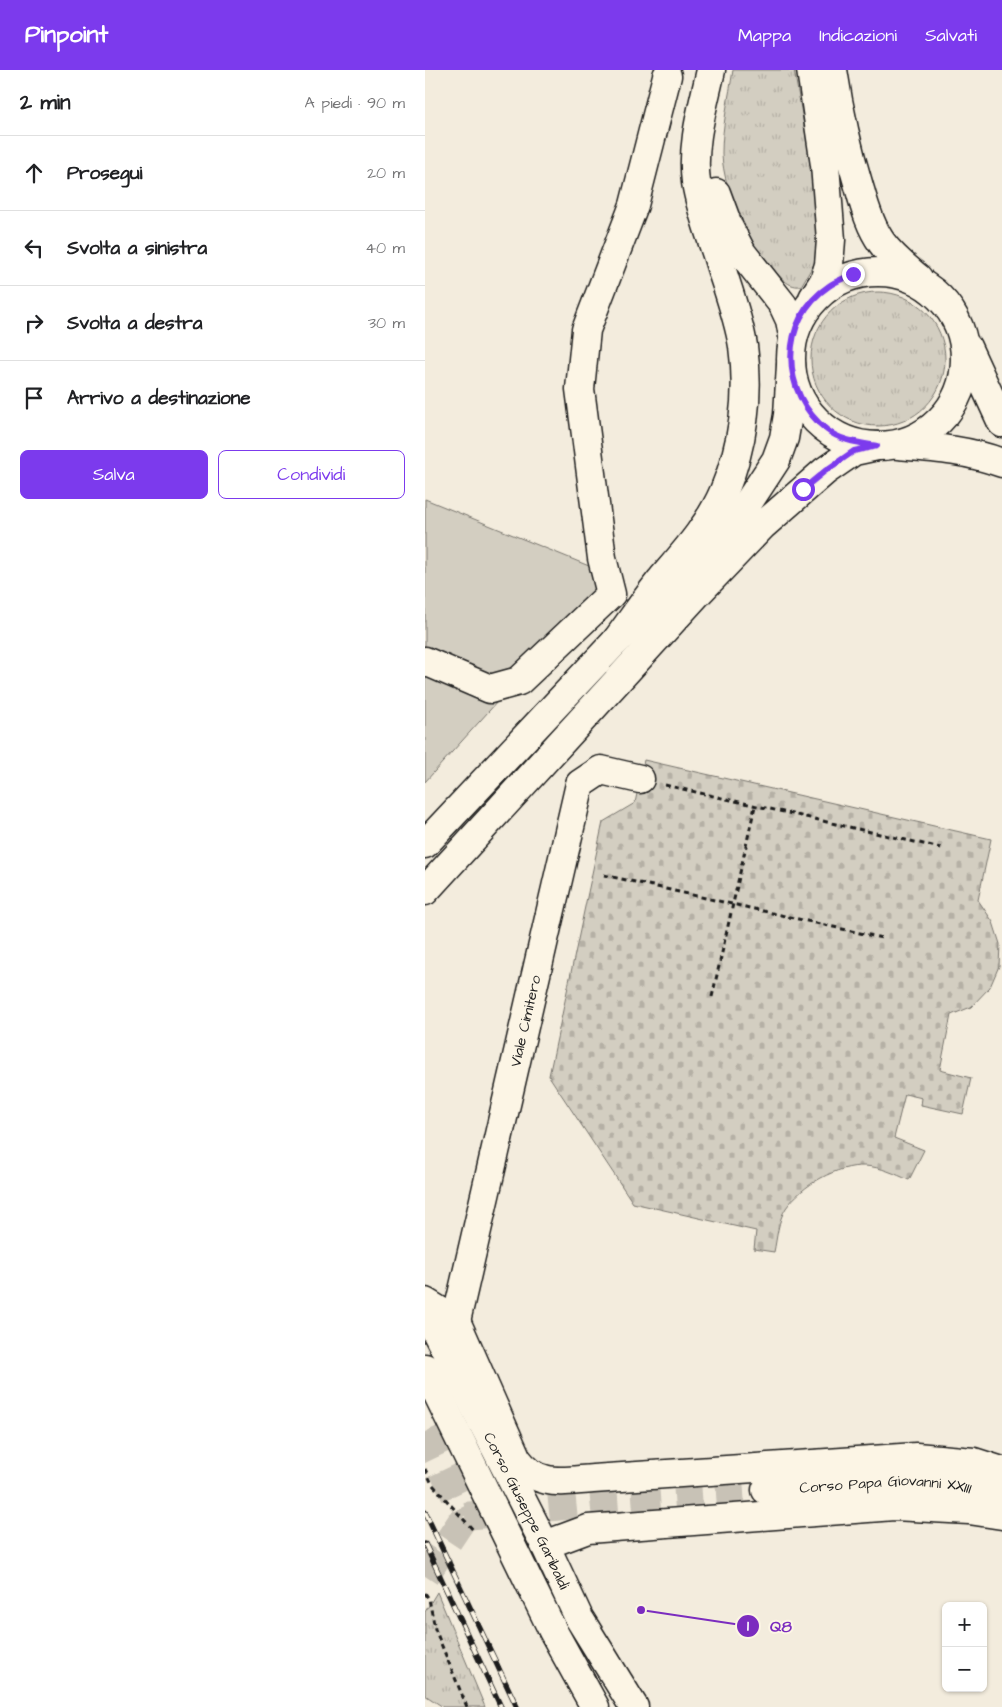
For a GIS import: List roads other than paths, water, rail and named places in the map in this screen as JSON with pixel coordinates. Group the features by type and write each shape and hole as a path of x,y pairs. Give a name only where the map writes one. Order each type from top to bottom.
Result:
{"main road":[{"path":"427,841 616,642 672,590 742,512 776,460 784,438 793,336 790,320 783,305 742,252 729,228 713,185 709,164 708,134 712,70"},
{"path":"616,642 660,582 696,540 710,520 724,492 735,462 742,433 746,376 743,346 736,317 701,205 694,162 696,136 712,70"},
{"path":"793,336 800,319 824,281 829,265 831,240 825,165 811,70"},
{"path":"833,70 837,101 849,155 868,216 881,242 899,262 945,302 957,320 1002,423"},
{"path":"425,661 490,689 519,681 611,594 602,558 580,388 586,330 634,205 667,76"},
{"path":"809,304 829,286 853,274 879,271 905,275 929,287"},
{"path":"425,892 689,603 762,526 831,467 854,451 885,446 920,436 942,419 958,396 965,369 965,342"},
{"path":"791,365 796,390 809,413 828,430 851,442 953,450 979,454 1002,463"},
{"name":"Viale Cimitero","path":"457,1321 580,784 601,770 640,780"},
{"path":"425,1302 457,1321 517,1459 525,1469 541,1479 552,1481 593,1479 916,1457 974,1462 1002,1471"},
{"name":"Corso Giuseppe Garibaldi","path":"425,1310 545,1546 579,1618 634,1707"},
{"name":"Corso Giuseppe Garibaldi","path":"425,1368 531,1588 595,1707"},
{"name":"Corso Papa Giovanni XXIII","path":"766,1490 908,1480 959,1485 1002,1499"},
{"path":"545,1546 588,1528 894,1506 969,1510 1002,1515"}],"tunnel":[{"path":"425,1432 465,1516"},
{"path":"465,1516 615,1501 766,1490"},
{"path":"425,1576 465,1516"}],"railway":[{"path":"425,1512 517,1707"},
{"path":"425,1544 501,1707"}],"place":[{"name":"Q8","path":"641,1610"}]}
